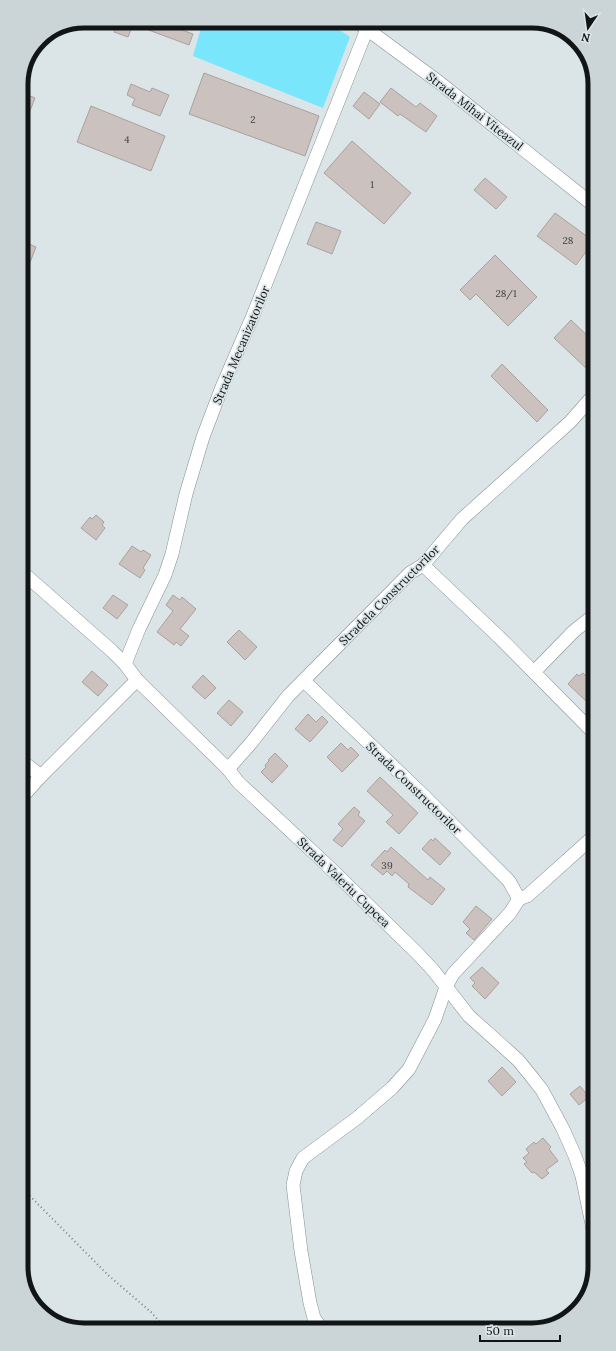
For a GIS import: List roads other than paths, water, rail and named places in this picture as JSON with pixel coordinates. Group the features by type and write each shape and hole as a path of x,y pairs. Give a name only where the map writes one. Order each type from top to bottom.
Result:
{"street":[{"name":"Strada Mihai Viteazul","path":"368,29 440,83 588,201"},
{"name":"Strada Mecanizatorilor","path":"125,664 165,575 172,554 186,494 203,437 222,387 254,314 368,29"},
{"name":"Stradela Constructorilor","path":"228,769 251,743 288,696 410,573 423,564 462,520 570,422 588,401"},
{"path":"423,564 588,726"},
{"name":"Strada Valeriu Cupcea","path":"28,577 125,664 136,680 228,769 238,782 328,865 417,953 469,1016 518,1060 542,1090 563,1129 582,1176 588,1205"},
{"path":"534,672 574,631 588,620"},
{"path":"28,790 136,680"},
{"name":"Strada Constructorilor","path":"304,681 424,796 509,881 519,899"},
{"path":"28,766 41,776"},
{"path":"318,1323 314,1318 310,1303 301,1251 293,1185 296,1171 303,1158 357,1118 392,1088 409,1069 435,1019 446,987 453,974 510,913 519,899 535,889 588,841"}]}
